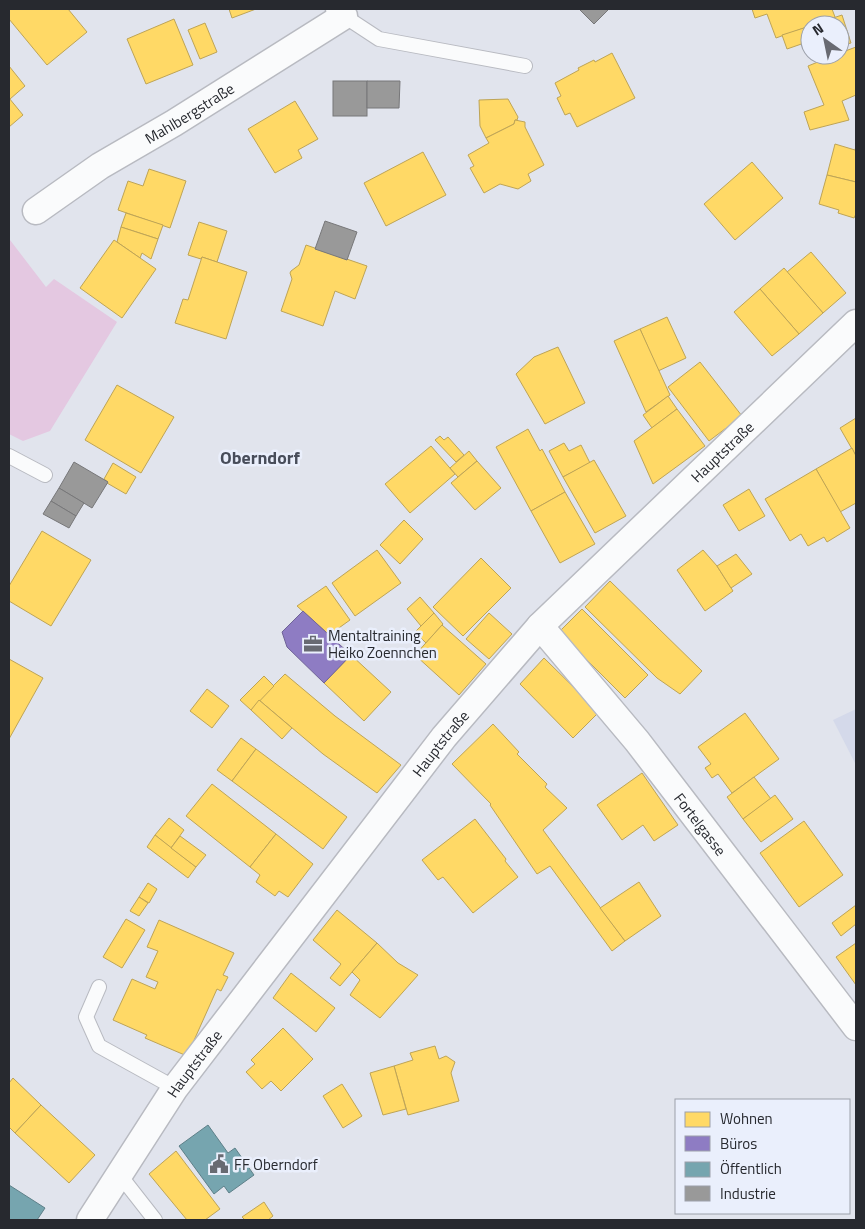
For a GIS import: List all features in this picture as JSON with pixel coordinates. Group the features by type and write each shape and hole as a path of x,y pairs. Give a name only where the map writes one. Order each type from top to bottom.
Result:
{"street":[{"name":"Mahlbergstraße","path":"36,211 100,166 174,123 341,12"},
{"name":"Hauptstraße","path":"90,1220 175,1088 444,737 540,626 856,323"},
{"name":"Fortelgasse","path":"540,626 637,741 856,1027"}],"lane":[{"name":"Mahlbergstraße","path":"341,12 379,39 525,66"},
{"path":"9,456 45,475"},
{"path":"99,987 86,1017 99,1046 175,1088"},
{"path":"119,1174 155,1220"}],"shaded area":[{"path":"10,240 46,287 54,279 117,322 50,431 23,441 9,434"},
{"path":"856,709 856,765 833,720"}],"building: Wohnen":[{"path":"9,9 68,9 87,32 47,65 9,19"},
{"path":"229,9 256,9 232,18"},
{"path":"752,9 832,9 834,15 800,15 800,29 776,38 767,14 755,18"},
{"path":"174,19 193,65 146,84 127,39"},
{"path":"205,23 217,52 200,59 188,30"},
{"path":"800,29 800,44 787,49 782,35"},
{"path":"856,47 856,95 842,101 849,120 810,130 804,112 824,105 808,66 850,65 850,49"},
{"path":"612,53 635,98 577,127 570,113 565,115 557,98 561,96 555,83 579,70 578,68"},
{"path":"9,66 25,86 10,99 9,98"},
{"path":"9,98 23,115 9,127"},
{"path":"508,99 518,117 517,120 515,120 514,124 486,138 480,126 479,100"},
{"path":"295,101 318,139 298,150 302,158 275,173 248,129"},
{"path":"515,120 525,122 525,127 544,165 528,174 531,181 518,189 500,184 484,193 470,168 474,166 468,155 489,143 486,138 514,124"},
{"path":"835,144 855,150 856,146 856,182 827,175"},
{"path":"423,152 446,195 386,226 364,183"},
{"path":"752,162 783,198 735,240 704,204"},
{"path":"149,169 186,181 170,228 118,210 128,181 143,186"},
{"path":"827,175 856,182 856,214 854,218 838,213 839,210 819,204"},
{"path":"126,213 163,225 158,239 121,227"},
{"path":"199,222 227,231 217,262 188,255"},
{"path":"121,227 158,239 151,259 142,253 140,258 117,242"},
{"path":"114,240 156,269 122,318 80,288"},
{"path":"306,245 367,266 355,299 335,291 323,326 281,311 292,279 290,273 299,265"},
{"path":"811,252 846,293 823,313 787,272"},
{"path":"202,257 247,272 226,339 175,323 183,299 188,300"},
{"path":"784,268 823,313 799,334 760,289"},
{"path":"760,289 799,334 772,356 734,312"},
{"path":"667,317 686,358 658,371 640,329"},
{"path":"640,329 670,395 646,412 614,341"},
{"path":"558,347 585,403 545,424 516,374 534,357"},
{"path":"700,362 742,416 709,441 668,387"},
{"path":"117,385 174,417 141,473 85,440"},
{"path":"668,396 677,409 652,428 643,415"},
{"path":"677,409 705,446 653,484 634,441"},
{"path":"856,418 856,456 840,428"},
{"path":"528,429 540,451 542,449 565,492 531,511 496,447"},
{"path":"440,436 444,440 448,437 464,455 456,462 435,440"},
{"path":"564,443 569,451 581,445 590,463 563,477 549,451"},
{"path":"431,446 455,474 410,513 385,484"},
{"path":"852,448 856,456 856,503 840,512 816,469"},
{"path":"469,451 477,461 458,477 450,468"},
{"path":"594,460 626,516 595,533 563,477"},
{"path":"477,461 501,488 475,510 451,483"},
{"path":"113,463 136,477 126,494 107,483 104,479"},
{"path":"816,469 850,528 827,542 824,537 808,546 801,534 790,541 765,499"},
{"path":"749,489 765,516 739,531 723,505"},
{"path":"565,492 595,544 560,563 531,511"},
{"path":"404,520 423,539 400,564 380,545"},
{"path":"42,531 91,560 51,626 9,601 9,586"},
{"path":"377,550 401,583 355,616 332,583"},
{"path":"703,550 717,566 733,591 705,611 677,570"},
{"path":"736,554 752,574 731,588 717,566"},
{"path":"481,558 511,588 463,636 433,607"},
{"path":"610,581 702,671 680,694 657,678 585,607"},
{"path":"326,586 350,620 329,635 297,606"},
{"path":"420,597 434,613 421,626 407,609"},
{"path":"582,609 648,675 625,698 559,632"},
{"path":"434,613 443,624 426,643 415,632"},
{"path":"489,613 512,634 489,659 466,639"},
{"path":"442,625 486,664 459,695 415,655"},
{"path":"351,655 391,692 364,721 324,683"},
{"path":"544,658 599,712 573,738 520,684"},
{"path":"9,659 43,678 9,739"},
{"path":"285,674 335,716 401,765 377,793 323,754 259,700"},
{"path":"264,676 274,686 251,710 240,700"},
{"path":"207,689 229,706 212,728 190,711"},
{"path":"259,700 292,728 282,739 251,710"},
{"path":"745,713 779,759 732,793 718,774 712,778 705,768 711,764 698,747"},
{"path":"493,724 519,752 517,754 547,784 545,787 567,808 543,830 625,941 612,951 550,866 537,874 491,804 452,764"},
{"path":"241,738 256,749 232,781 217,770"},
{"path":"256,749 347,817 323,849 232,781"},
{"path":"642,773 678,825 654,841 643,825 622,840 597,805"},
{"path":"754,777 771,799 743,819 727,797"},
{"path":"212,784 276,834 250,867 186,816"},
{"path":"775,795 793,819 761,842 743,819"},
{"path":"169,818 184,830 171,848 155,835"},
{"path":"475,819 518,877 473,913 443,877 438,880 422,860"},
{"path":"804,821 843,875 799,907 760,853"},
{"path":"276,834 313,864 288,897 279,891 275,896 256,882 260,875 250,867"},
{"path":"155,835 196,867 188,878 147,847"},
{"path":"180,836 206,855 196,867 171,848"},
{"path":"639,882 661,916 625,941 600,908"},
{"path":"148,883 157,889 149,903 139,897"},
{"path":"139,897 148,903 139,916 130,911"},
{"path":"856,905 856,924 841,936 832,923"},
{"path":"337,910 377,943 340,986 330,978 341,964 313,940"},
{"path":"126,919 145,930 122,968 103,957"},
{"path":"159,920 234,953 223,975 228,977 221,991 217,989 187,1056 145,1038 147,1035 113,1020 132,979 155,989 158,982 146,977 158,951 147,947"},
{"path":"377,943 398,963 418,975 380,1018 350,995 360,980 352,972"},
{"path":"856,943 856,985 836,957"},
{"path":"291,973 335,1008 316,1032 273,998"},
{"path":"283,1028 313,1059 281,1091 271,1081 262,1089 246,1072 255,1064 251,1060"},
{"path":"435,1046 439,1059 446,1056 455,1062 451,1073 459,1101 408,1115 394,1066 413,1060 410,1053"},
{"path":"394,1066 406,1109 383,1115 370,1073"},
{"path":"13,1078 41,1105 15,1133 9,1127 9,1083"},
{"path":"342,1084 362,1116 343,1128 323,1096"},
{"path":"41,1105 95,1155 69,1183 15,1133"},
{"path":"176,1151 220,1209 205,1220 187,1220 149,1174"},
{"path":"264,1202 273,1216 268,1220 245,1220 242,1217"}],"building: Büros":[{"path":"303,611 351,655 324,683 287,647 282,632"}],"building: Öffentlich":[{"name":"FF Oberndorf","path":"208,1125 228,1153 235,1148 254,1175 229,1193 224,1186 214,1194 179,1146"},
{"path":"9,1185 45,1208 37,1220 9,1220"}],"building: Industrie":[{"path":"579,9 609,9 594,24"},
{"path":"333,81 367,81 367,116 333,116"},
{"path":"367,81 400,81 399,108 367,108"},
{"path":"325,221 357,232 347,260 315,249"},
{"path":"74,462 108,482 92,508 59,488"},
{"path":"59,488 84,503 76,516 51,501"},
{"path":"51,501 76,516 69,528 43,514"}],"place":[{"name":"Mentaltraining Heiko Zoennchen","path":"313,644"},
{"name":"FF Oberndorf","path":"219,1164"}],"district":[{"name":"Oberndorf","path":"260,457"}]}
